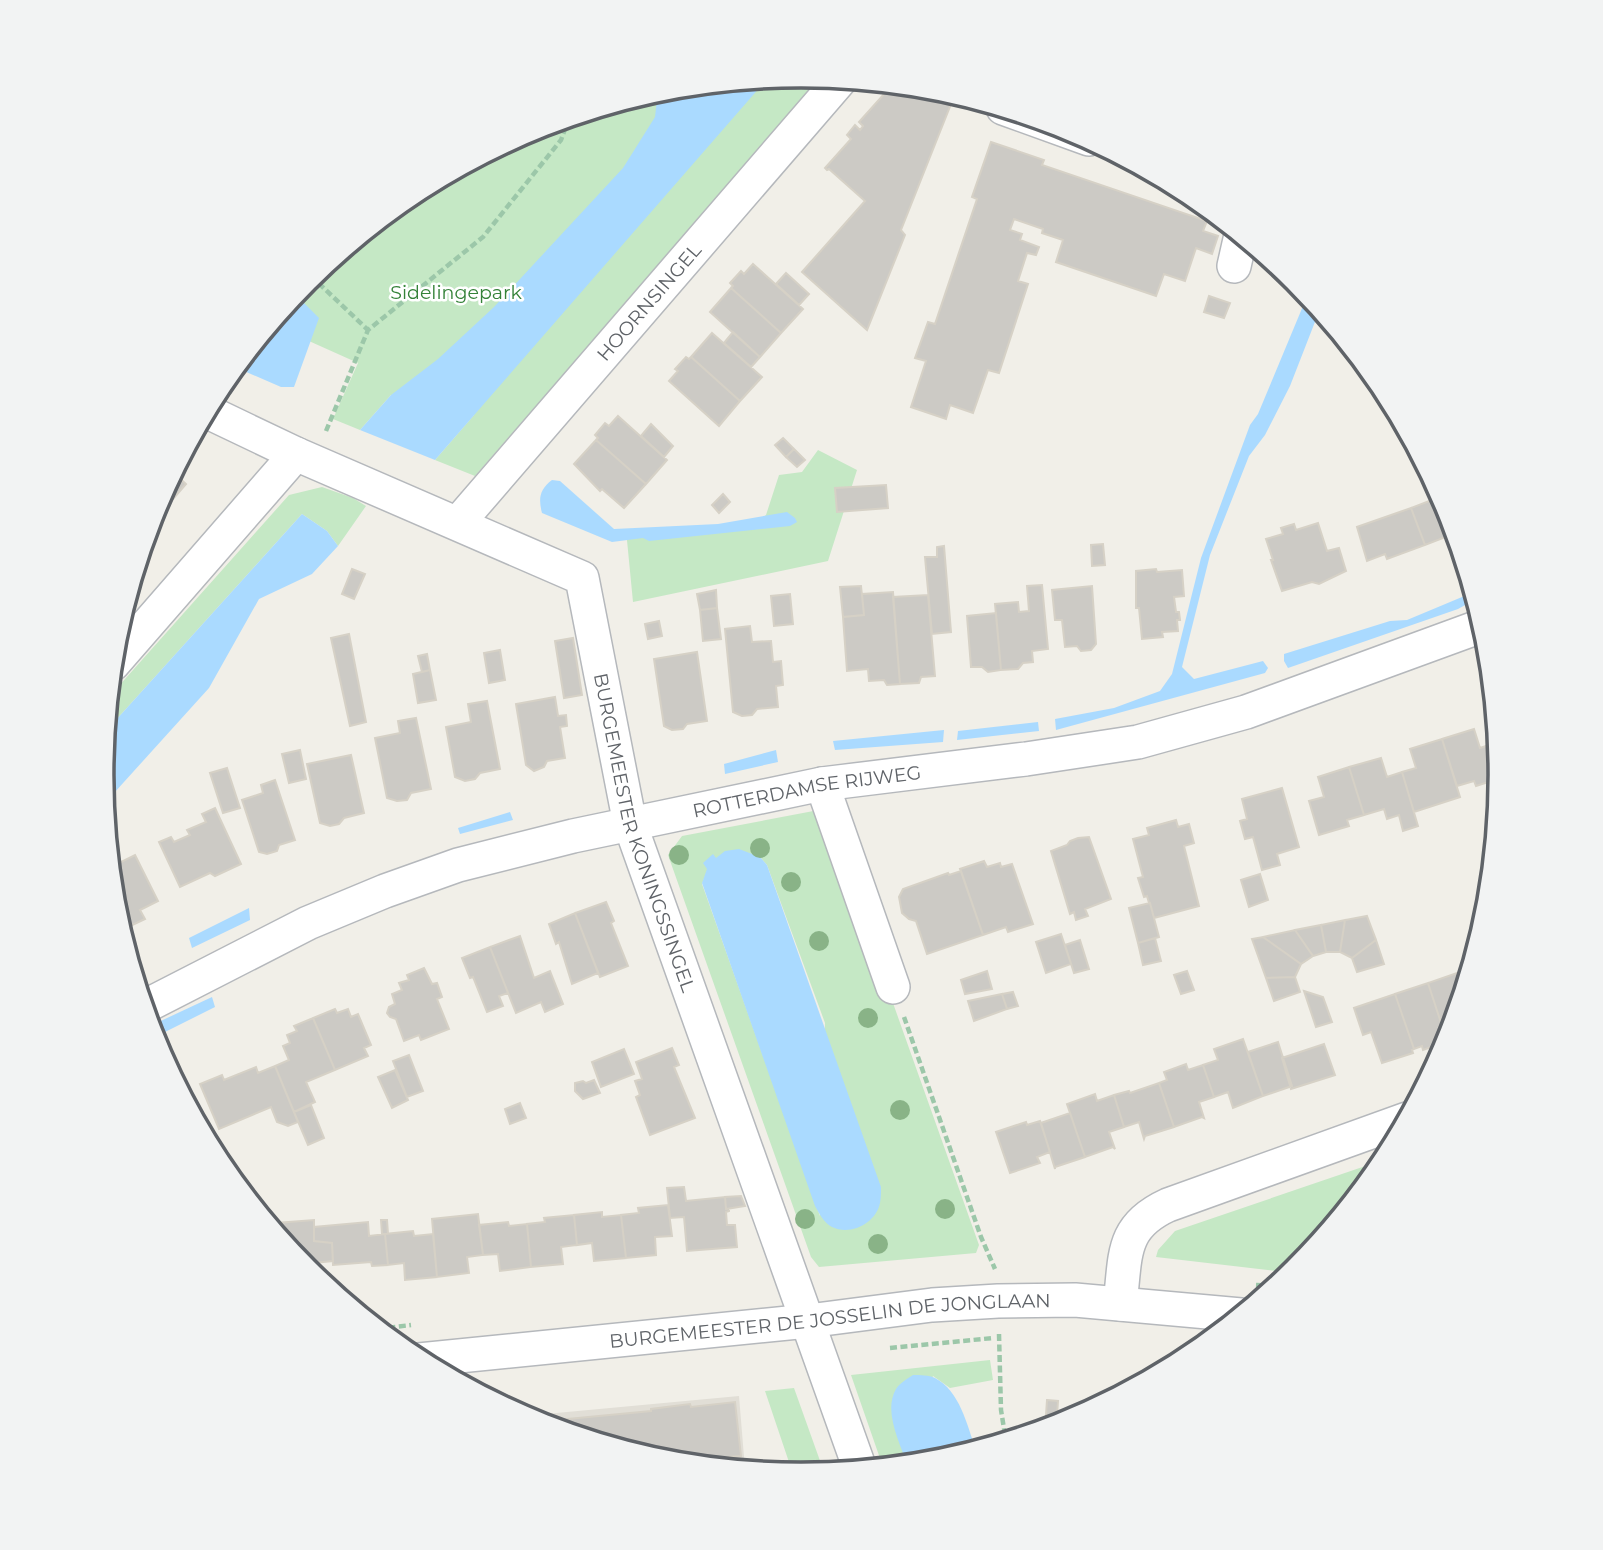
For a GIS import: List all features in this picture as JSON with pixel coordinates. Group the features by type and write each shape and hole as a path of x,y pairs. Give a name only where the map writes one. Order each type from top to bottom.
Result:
{"street":[{"name":"HOORNSINGEL","path":"458,523 833,89"},
{"name":"BURGEMEESTER KONINGSSINGEL","path":"216,416 305,458 582,578 630,824 857,1460"},
{"path":"125,651 305,458"},
{"name":"ROTTERDAMSE RIJWEG","path":"153,1003 308,923 458,865 573,836 822,784 1026,759 1138,741 1246,712 1473,629"},
{"path":"822,784 893,987"},
{"path":"1120,1304 1128,1244 1134,1229 1149,1214 1394,1124"},
{"name":"BURGEMEESTER DE JOSSELIN DE JONGLAAN","path":"438,1358 808,1321 932,1305 998,1301 1075,1300 1228,1314"}],"path":[{"path":"305,458 368,330 483,237 561,140 565,130"},
{"path":"320,284 368,330"},
{"path":"893,987 981,1237 995,1267 1001,1410 1004,1431"}],"shaded area":[{"path":"739,1396 744,1460 712,1457 624,1439 548,1414"}],"green space":[{"name":"Sidelingepark","path":"814,88 475,476 435,460 474,415 391,395 360,430 333,419 358,363 280,328 348,258 420,203 458,180 497,158 538,140 624,111 712,93"},
{"path":"818,450 857,470 828,561 633,602 626,530 750,527 766,515 779,475 802,472"},
{"path":"322,487 353,498 366,506 338,546 327,531 302,514 116,720 120,685 289,495"},
{"path":"824,809 979,1245 976,1253 819,1267 811,1257 668,855 682,836","holes":["713,855 715,858 760,857 767,865 825,1023 820,1216 702,884"]},
{"path":"1367,1165 1347,1194 1277,1271 1156,1257 1158,1250 1175,1231"},
{"path":"990,1360 993,1380 950,1388 933,1376 901,1445 904,1455 880,1458 851,1375"},
{"path":"794,1388 820,1462 789,1462 765,1391"}],"water":[{"path":"758,89 435,460 360,430 391,395 438,359 494,307 623,168 655,117 657,103 712,93"},
{"path":"303,302 319,318 294,387 281,387 245,371"},
{"path":"1303,306 1316,320 1290,386 1265,435 1249,456 1210,555 1182,667 1194,679 1263,661 1268,668 1265,673 1056,730 1055,719 1114,708 1160,691 1172,674 1201,558 1250,425 1258,414"},
{"path":"552,480 560,481 614,529 718,524 787,512 797,522 790,526 649,541 643,538 612,542 542,513 541,494"},
{"path":"302,514 327,531 338,546 312,574 259,599 209,688 114,793 116,720"},
{"path":"1466,596 1468,604 1458,609 1288,668 1284,661 1284,654 1390,621 1407,620"},
{"path":"1038,722 1039,731 957,740 958,731"},
{"path":"944,730 943,742 835,750 833,741"},
{"path":"776,750 778,762 725,774 724,764"},
{"path":"510,812 513,820 460,834 458,828"},
{"path":"739,849 760,857 767,865 881,1187 878,1210 868,1222 854,1229 832,1227 815,1206 702,883 707,869 703,863 713,854 716,858 725,851"},
{"path":"249,908 250,920 192,948 189,938"},
{"path":"212,997 215,1007 164,1033 160,1021"},
{"path":"913,1375 935,1378 944,1384 957,1400 973,1440 904,1455 894,1427 891,1407 896,1389"}],"building":[{"path":"885,93 951,104 901,230 905,235 867,330 802,272 865,201 825,168 851,139 847,135 855,125 860,130 863,126 859,122"},
{"path":"991,142 1044,160 1042,165 1207,221 1203,231 1218,236 1212,254 1196,248 1185,281 1164,274 1156,296 1056,262 1063,240 1042,233 1043,229 1014,219 1010,230 1022,234 1020,240 1039,247 1036,255 1027,253 1018,281 1028,284 999,373 988,370 973,413 950,405 946,419 911,407 926,361 915,358 928,322 935,324 977,199 972,197"},
{"path":"753,264 803,309 781,333 731,288 733,286 730,283 741,271 744,274"},
{"path":"786,273 809,294 799,305 776,284"},
{"path":"731,288 781,333 760,357 710,312"},
{"path":"1209,296 1230,303 1224,318 1204,312"},
{"path":"733,332 760,357 751,367 724,343"},
{"path":"712,333 762,377 740,401 691,357"},
{"path":"686,357 691,357 740,401 719,426 669,381"},
{"path":"618,416 667,460 646,484 596,440 598,438 595,435 605,423 609,426"},
{"path":"651,424 673,446 664,457 641,436"},
{"path":"783,438 794,449 786,457 775,445"},
{"path":"596,440 646,484 624,508 602,489 600,491 574,464"},
{"path":"794,449 805,460 797,467 786,457"},
{"path":"181,479 186,484 171,501"},
{"path":"886,485 888,508 837,512 835,488"},
{"path":"723,494 730,502 719,513 712,505"},
{"path":"1431,500 1446,537 1425,545 1411,508"},
{"path":"1411,508 1425,545 1387,559 1385,554 1367,561 1357,527"},
{"path":"1318,523 1327,551 1339,548 1346,571 1319,584 1312,582 1282,591 1266,539 1283,534 1281,528 1294,524 1296,530"},
{"path":"1103,544 1105,565 1092,566 1091,545"},
{"path":"944,546 951,632 932,634 925,557 937,557 937,547"},
{"path":"352,569 365,574 354,599 342,594"},
{"path":"1156,569 1157,572 1182,570 1184,596 1174,597 1180,620 1177,620 1178,631 1162,632 1163,637 1142,639 1139,608 1136,608 1136,571"},
{"path":"1042,585 1048,649 1032,651 1033,662 1023,663 1018,669 1001,670 995,604 1018,602 1019,612 1029,611 1027,586"},
{"path":"861,586 864,615 843,617 840,587"},
{"path":"1092,586 1096,644 1091,650 1081,651 1077,646 1065,647 1062,620 1055,620 1052,590"},
{"path":"716,590 717,608 700,610 697,594"},
{"path":"893,592 900,684 887,685 884,680 869,681 868,669 847,671 843,617 864,615 862,594"},
{"path":"790,594 793,624 774,626 771,596"},
{"path":"928,595 935,676 921,677 919,683 900,684 893,597"},
{"path":"717,608 721,639 703,641 700,610"},
{"path":"996,613 1001,670 988,672 982,667 971,667 967,616"},
{"path":"659,621 662,636 648,639 645,624"},
{"path":"750,626 752,642 771,641 773,662 781,661 783,685 776,686 778,707 757,709 752,715 742,716 733,712 725,629"},
{"path":"349,634 366,722 350,726 331,638"},
{"path":"573,638 582,695 564,698 555,641"},
{"path":"500,650 505,680 489,683 484,653"},
{"path":"697,652 707,721 672,730 664,726 654,659"},
{"path":"427,654 430,670 422,672 418,656"},
{"path":"430,670 436,700 418,703 413,674"},
{"path":"555,697 558,716 566,715 567,726 560,727 565,758 547,761 544,767 534,771 526,765 516,704"},
{"path":"487,701 500,769 480,773 475,779 465,781 455,777 446,727 471,722 468,704"},
{"path":"416,718 431,789 411,793 407,800 397,801 387,798 375,738 400,733 398,721"},
{"path":"1474,729 1480,748 1488,745 1489,782 1476,786 1474,781 1457,786 1442,739"},
{"path":"1442,739 1460,797 1414,812 1402,772 1416,768 1410,749"},
{"path":"300,750 306,779 289,783 282,754"},
{"path":"351,755 364,813 344,818 339,824 330,826 320,823 307,764"},
{"path":"1381,758 1387,777 1402,772 1418,826 1403,831 1399,815 1387,819 1384,809 1364,815 1349,767"},
{"path":"1349,767 1364,815 1347,820 1349,826 1319,835 1309,801 1324,797 1318,777"},
{"path":"227,768 240,808 223,813 210,773"},
{"path":"275,780 295,840 279,845 277,851 267,854 259,852 242,800 263,793 261,785"},
{"path":"1282,788 1299,847 1277,854 1280,865 1262,870 1253,837 1245,839 1240,821 1247,819 1242,799"},
{"path":"215,808 241,864 215,876 210,873 180,887 159,842 171,837 174,842 190,835 187,830 206,822 202,814"},
{"path":"1176,820 1178,827 1189,824 1194,843 1184,846 1199,906 1154,918 1138,878 1143,877 1133,839 1149,835 1147,828"},
{"path":"1089,837 1111,899 1085,909 1088,916 1076,920 1074,912 1070,914 1051,851 1078,838"},
{"path":"135,855 158,901 140,910 145,919 131,926 127,909 120,863"},
{"path":"984,861 987,867 1000,863 1001,867 1012,864 1033,924 1008,932 1006,927 983,935 960,869"},
{"path":"961,871 983,935 927,954 916,921 902,913 899,897 903,889"},
{"path":"1260,874 1268,900 1249,907 1241,880"},
{"path":"606,902 628,966 600,977 575,913"},
{"path":"1150,903 1159,937 1138,943 1129,908"},
{"path":"575,913 598,973 572,984 559,942 556,944 549,924"},
{"path":"1367,916 1376,940 1352,958 1340,952 1345,920"},
{"path":"1345,920 1340,952 1326,952 1321,925"},
{"path":"1321,925 1326,952 1313,956 1295,930"},
{"path":"1295,930 1313,956 1301,964 1263,937"},
{"path":"1061,934 1071,964 1046,973 1036,942"},
{"path":"520,936 534,978 550,971 563,1004 545,1012 541,1002 516,1013 490,947"},
{"path":"1263,937 1301,964 1295,977 1266,978 1252,939"},
{"path":"1155,938 1161,961 1143,965 1138,943"},
{"path":"1080,940 1089,969 1074,973 1065,945"},
{"path":"1376,940 1384,964 1357,972 1352,958"},
{"path":"490,947 508,993 499,996 503,1006 487,1012 462,958"},
{"path":"424,968 432,984 437,983 442,997 437,999 449,1029 421,1040 419,1035 404,1041 396,1019 387,1013 389,1007 395,1004 392,994 402,990 399,983 409,980 407,975"},
{"path":"987,971 992,989 965,994 961,980"},
{"path":"1187,971 1194,990 1181,994 1174,975"},
{"path":"1457,973 1459,977 1442,1025 1428,983"},
{"path":"1295,977 1300,992 1274,1001 1266,978"},
{"path":"1428,983 1442,1025 1433,1046 1423,1050 1422,1046 1414,1049 1395,994"},
{"path":"1304,991 1323,997 1332,1022 1316,1027"},
{"path":"1013,992 1018,1006 1007,1009 1002,994"},
{"path":"1002,994 1007,1009 974,1021 968,1001"},
{"path":"1395,994 1414,1049 1413,1053 1382,1063 1371,1032 1363,1035 1354,1008"},
{"path":"335,1009 337,1013 348,1009 351,1017 358,1014 371,1045 364,1048 368,1056 335,1070 313,1018"},
{"path":"313,1018 335,1070 306,1082 315,1102 294,1112 275,1066 289,1060 283,1046 290,1043 287,1035 297,1031 294,1026"},
{"path":"1243,1039 1263,1096 1233,1108 1228,1092 1214,1097 1203,1065 1218,1060 1214,1049"},
{"path":"1278,1042 1292,1086 1263,1096 1248,1052"},
{"path":"1324,1044 1335,1075 1291,1089 1282,1058"},
{"path":"672,1048 679,1065 674,1067 695,1118 650,1135 636,1097 640,1095 635,1081 642,1079 636,1062"},
{"path":"624,1049 634,1074 601,1087 592,1062"},
{"path":"409,1055 423,1091 407,1097 393,1061"},
{"path":"1186,1064 1188,1070 1203,1065 1214,1097 1199,1102 1204,1118 1174,1127 1159,1083 1167,1080 1164,1072"},
{"path":"275,1066 298,1122 288,1126 277,1122 271,1107 219,1129 200,1084 222,1075 224,1080 256,1067 258,1073"},
{"path":"395,1070 408,1100 392,1108 378,1077"},
{"path":"594,1080 600,1093 583,1099 575,1091 575,1083"},
{"path":"1159,1083 1174,1127 1145,1136 1144,1139 1139,1122 1124,1127 1114,1095 1129,1091 1130,1093"},
{"path":"1095,1094 1097,1101 1114,1095 1124,1127 1109,1132 1115,1149 1113,1147 1085,1157 1067,1104"},
{"path":"520,1103 526,1118 510,1124 505,1109"},
{"path":"311,1105 324,1138 308,1145 294,1112"},
{"path":"1070,1113 1085,1157 1055,1169 1041,1123"},
{"path":"1040,1121 1050,1152 1037,1157 1040,1163 1010,1173 996,1132 1026,1122 1027,1125"},
{"path":"684,1187 686,1201 725,1197 726,1209 729,1209 726,1212 727,1225 735,1225 737,1247 687,1251 684,1217 670,1218 667,1188"},
{"path":"741,1196 745,1206 726,1209 725,1197"},
{"path":"668,1205 672,1236 655,1237 656,1255 626,1258 621,1215 639,1213 638,1208"},
{"path":"602,1212 602,1217 621,1215 626,1258 594,1261 592,1243 577,1245 574,1215"},
{"path":"478,1214 483,1255 467,1257 469,1273 437,1277 432,1219"},
{"path":"574,1215 577,1245 561,1247 563,1264 531,1267 527,1224 545,1222 544,1218"},
{"path":"314,1220 314,1241 332,1243 333,1261 317,1263 280,1223"},
{"path":"381,1220 387,1220 388,1234 382,1234"},
{"path":"368,1222 369,1236 385,1234 388,1265 372,1266 371,1262 333,1265 332,1243 314,1241 314,1227"},
{"path":"508,1222 509,1226 527,1224 531,1267 500,1271 498,1254 483,1255 479,1225"},
{"path":"413,1231 414,1236 433,1234 437,1277 405,1280 404,1263 388,1265 385,1234"},
{"path":"1047,1400 1058,1401 1057,1413 1046,1415"},
{"path":"735,1402 741,1456 712,1457 667,1449 624,1439 563,1419 651,1411 690,1404 691,1407"}]}
